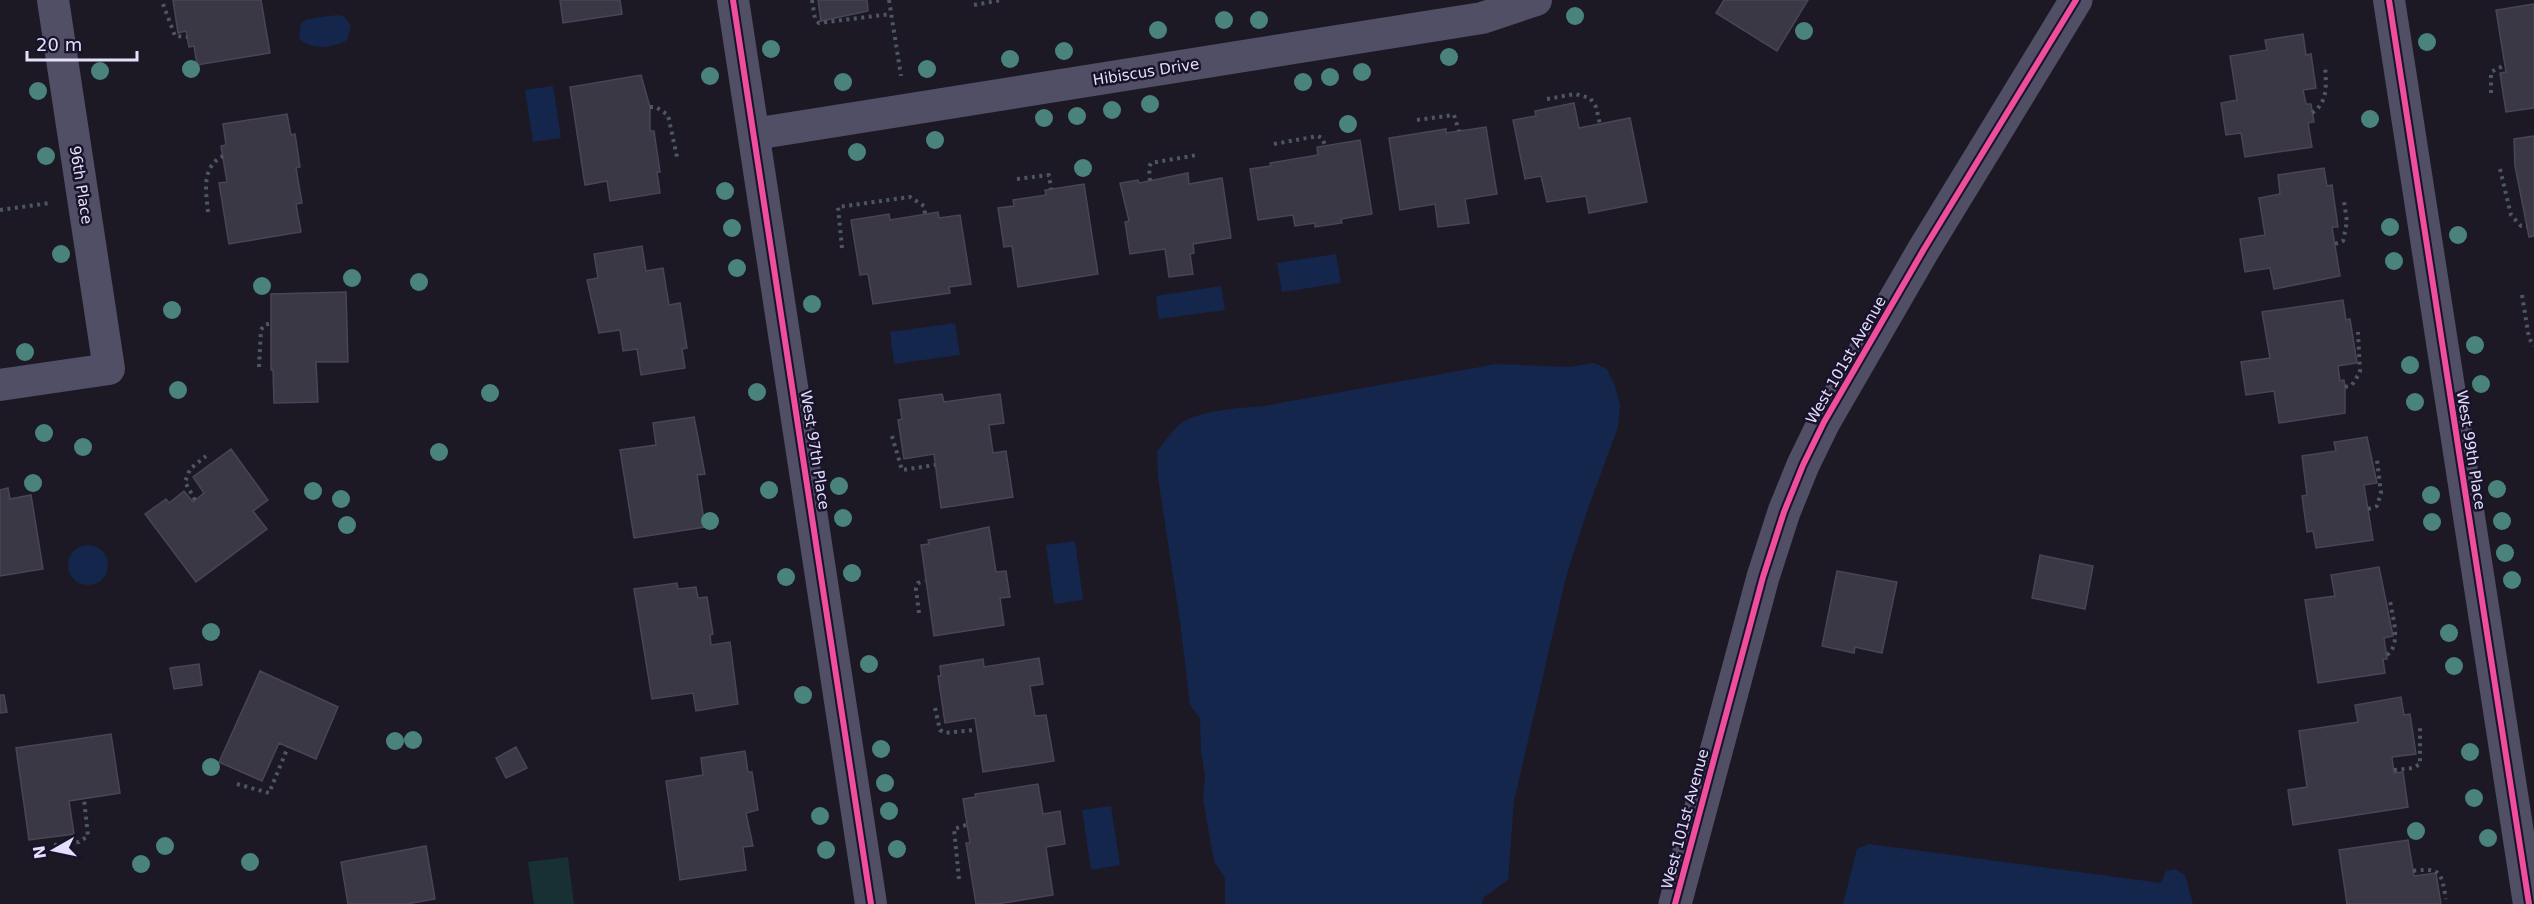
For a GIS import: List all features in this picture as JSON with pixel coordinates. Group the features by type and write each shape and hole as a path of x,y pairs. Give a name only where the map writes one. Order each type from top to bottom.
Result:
{"street":[{"name":"96th Place","path":"0,385 109,369 53,0"},
{"name":"West 97th Place","path":"733,0 871,904"},
{"name":"Hibiscus Drive","path":"754,134 1482,18 1536,0"},
{"name":"West 101st Avenue","path":"1674,904 1763,577 1784,512 1803,465 1824,422 1924,249 2076,0"},
{"name":"West 99th Place","path":"2390,0 2529,904"}],"path":[{"path":"812,0 815,19 819,23 891,14"},
{"path":"889,0 906,110"},
{"path":"974,4 1002,0"},
{"path":"163,4 174,36 187,37"},
{"path":"2491,93 2491,72 2505,64"},
{"path":"2312,113 2321,107 2324,98 2325,65"},
{"path":"1547,99 1575,94 1590,98 1600,124"},
{"path":"650,108 656,106 668,115 677,157"},
{"path":"1417,120 1454,115 1459,131"},
{"path":"1274,144 1318,136 1322,138 1325,146"},
{"path":"1150,182 1151,163 1197,155"},
{"path":"208,212 205,187 208,168 212,161 222,156"},
{"path":"2500,169 2511,215 2521,226 2527,226"},
{"path":"1017,179 1049,175 1052,189"},
{"path":"842,249 838,207 910,197 924,206 925,214"},
{"path":"0,210 84,198"},
{"path":"2335,244 2343,241 2345,235 2344,201"},
{"path":"2522,295 2529,338 2534,346"},
{"path":"259,367 261,330 264,325 272,323"},
{"path":"2345,387 2352,385 2360,372 2358,332"},
{"path":"892,436 902,470 934,465"},
{"path":"195,500 185,482 186,476 207,456"},
{"path":"2368,509 2377,506 2381,493 2377,460"},
{"path":"919,613 916,589 918,583 925,581"},
{"path":"2387,655 2396,637 2390,600"},
{"path":"935,708 940,730 945,733 975,730"},
{"path":"2394,770 2413,768 2420,764 2420,724"},
{"path":"237,784 268,793 288,747"},
{"path":"54,845 79,842 88,836 84,799"},
{"path":"959,879 954,829 966,825"},
{"path":"2413,871 2432,869 2438,872 2446,899"}],"green space":[{"path":"568,857 574,904 534,904 528,862"}],"water":[{"path":"344,16 351,26 347,40 336,45 322,47 309,45 299,38 301,23 308,19"},
{"path":"553,86 561,138 533,142 525,90"},
{"path":"1336,254 1341,283 1282,292 1277,263"},
{"path":"1221,286 1225,310 1159,319 1156,296"},
{"path":"955,323 960,355 894,364 890,332"},
{"path":"1594,363 1607,369 1615,386 1620,405 1618,427 1588,508 1566,577 1514,801 1508,880 1483,898 1482,904 1225,904 1225,878 1214,861 1203,800 1205,776 1201,752 1200,718 1190,705 1180,621 1158,478 1157,452 1179,425 1207,413 1263,406 1497,364 1569,367"},
{"path":"1075,541 1083,600 1054,604 1046,545"},
{"path":"88,545 102,551 108,565 102,579 88,585 74,579 68,565 74,551"},
{"path":"1111,806 1120,865 1091,870 1082,810"},
{"path":"1869,844 2161,883 2166,871 2175,869 2185,875 2193,904 1843,904 1857,849"}],"building":[{"path":"173,0 261,0 270,53 197,65 194,46 189,47 186,31 178,33"},
{"path":"560,0 620,0 622,14 563,23"},
{"path":"818,0 867,0 868,11 821,21"},
{"path":"1724,0 1808,0 1777,51 1716,13"},
{"path":"2534,4 2534,108 2506,112 2500,73 2506,72 2496,10"},
{"path":"2303,34 2306,55 2311,54 2316,88 2303,90 2306,104 2311,104 2314,122 2308,123 2312,147 2245,157 2241,133 2226,135 2221,103 2237,100 2230,56 2267,50 2265,40"},
{"path":"641,75 650,107 650,131 654,131 660,172 657,172 660,193 610,201 607,181 585,185 570,87"},
{"path":"1574,103 1579,128 1630,118 1647,202 1589,213 1586,196 1547,202 1541,176 1525,179 1513,120 1536,116 1535,111"},
{"path":"287,114 291,135 295,134 300,167 296,168 302,203 296,204 301,232 229,244 219,183 227,182 221,146 226,145 223,124"},
{"path":"1486,127 1497,194 1465,199 1469,223 1438,227 1435,204 1400,210 1389,138 1446,129 1446,133"},
{"path":"2534,136 2534,236 2529,237 2515,166 2514,139"},
{"path":"1360,140 1372,214 1341,219 1342,223 1315,227 1315,223 1295,226 1293,215 1258,220 1250,169 1271,166 1270,163 1318,155 1317,147"},
{"path":"2324,168 2327,186 2332,185 2338,227 2332,227 2340,276 2274,289 2270,268 2245,272 2240,239 2265,235 2259,198 2280,194 2278,175"},
{"path":"1188,173 1189,184 1222,178 1231,238 1193,244 1194,253 1190,254 1193,274 1169,277 1165,249 1130,254 1125,222 1129,221 1120,183 1138,180 1139,183"},
{"path":"1084,184 1098,274 1018,287 1012,246 1004,247 998,208 1014,206 1013,200 1046,195 1045,190"},
{"path":"938,212 939,218 960,215 971,284 949,287 950,293 873,304 868,274 860,275 851,220 889,214 890,220"},
{"path":"642,246 646,271 663,268 669,305 680,303 687,348 682,349 685,368 641,375 637,349 623,351 620,330 599,333 587,280 598,278 594,254"},
{"path":"346,292 348,362 316,362 318,402 274,403 273,370 271,370 271,294"},
{"path":"2343,300 2346,320 2350,319 2357,363 2338,366 2340,381 2344,380 2345,413 2279,423 2274,391 2246,395 2241,362 2270,358 2262,312"},
{"path":"942,394 944,402 1000,394 1004,423 989,425 993,453 1006,451 1013,497 941,508 934,454 904,459 898,420 902,419 899,400"},
{"path":"694,417 705,474 697,475 705,527 634,538 620,450 656,445 653,423"},
{"path":"2367,437 2377,483 2364,485 2373,540 2316,548 2313,531 2307,532 2302,496 2307,495 2302,456 2336,451 2334,442"},
{"path":"231,449 268,500 253,511 267,529 196,582 145,514 166,499 169,503 184,491 193,502 204,493 193,477"},
{"path":"8,488 10,499 31,495 43,569 0,576 0,490"},
{"path":"989,527 996,572 1006,571 1010,597 1000,598 1004,625 934,636 921,545 929,544 928,540"},
{"path":"2040,555 2093,566 2085,609 2032,598"},
{"path":"2379,567 2393,636 2384,638 2387,659 2383,659 2385,673 2318,683 2305,600 2335,596 2331,575"},
{"path":"1837,571 1897,582 1882,653 1855,647 1854,653 1822,646"},
{"path":"677,583 678,589 696,587 698,598 707,597 713,634 710,635 711,645 730,642 738,704 696,711 693,693 652,699 634,589"},
{"path":"1039,658 1043,684 1030,686 1035,716 1046,715 1054,761 983,772 975,718 945,723 938,676 941,676 940,666 983,659 984,667"},
{"path":"199,664 202,685 174,689 170,668"},
{"path":"260,671 338,707 316,759 279,743 262,781 219,762"},
{"path":"0,695 4,695 7,712 0,713"},
{"path":"2401,697 2404,715 2410,714 2416,754 2392,757 2394,773 2403,772 2408,807 2293,825 2288,790 2307,787 2299,731 2358,722 2355,705"},
{"path":"111,734 120,793 69,801 74,834 29,840 16,748"},
{"path":"516,747 527,768 506,778 496,758"},
{"path":"745,751 748,772 752,772 758,810 746,813 753,846 743,847 746,870 680,880 666,781 703,775 701,758"},
{"path":"1038,784 1043,814 1060,811 1065,844 1046,847 1053,895 997,904 976,904 966,843 970,843 963,799 976,797 975,794"},
{"path":"2408,840 2414,876 2436,873 2441,904 2347,904 2339,850"},
{"path":"426,846 435,899 407,904 348,904 341,862"}],"cycle path":[{"path":"733,0 871,904"},
{"path":"1675,904 1763,577 1784,512 1803,465 1824,422 1924,249 2076,0"},
{"path":"2389,0 2529,904"}]}
